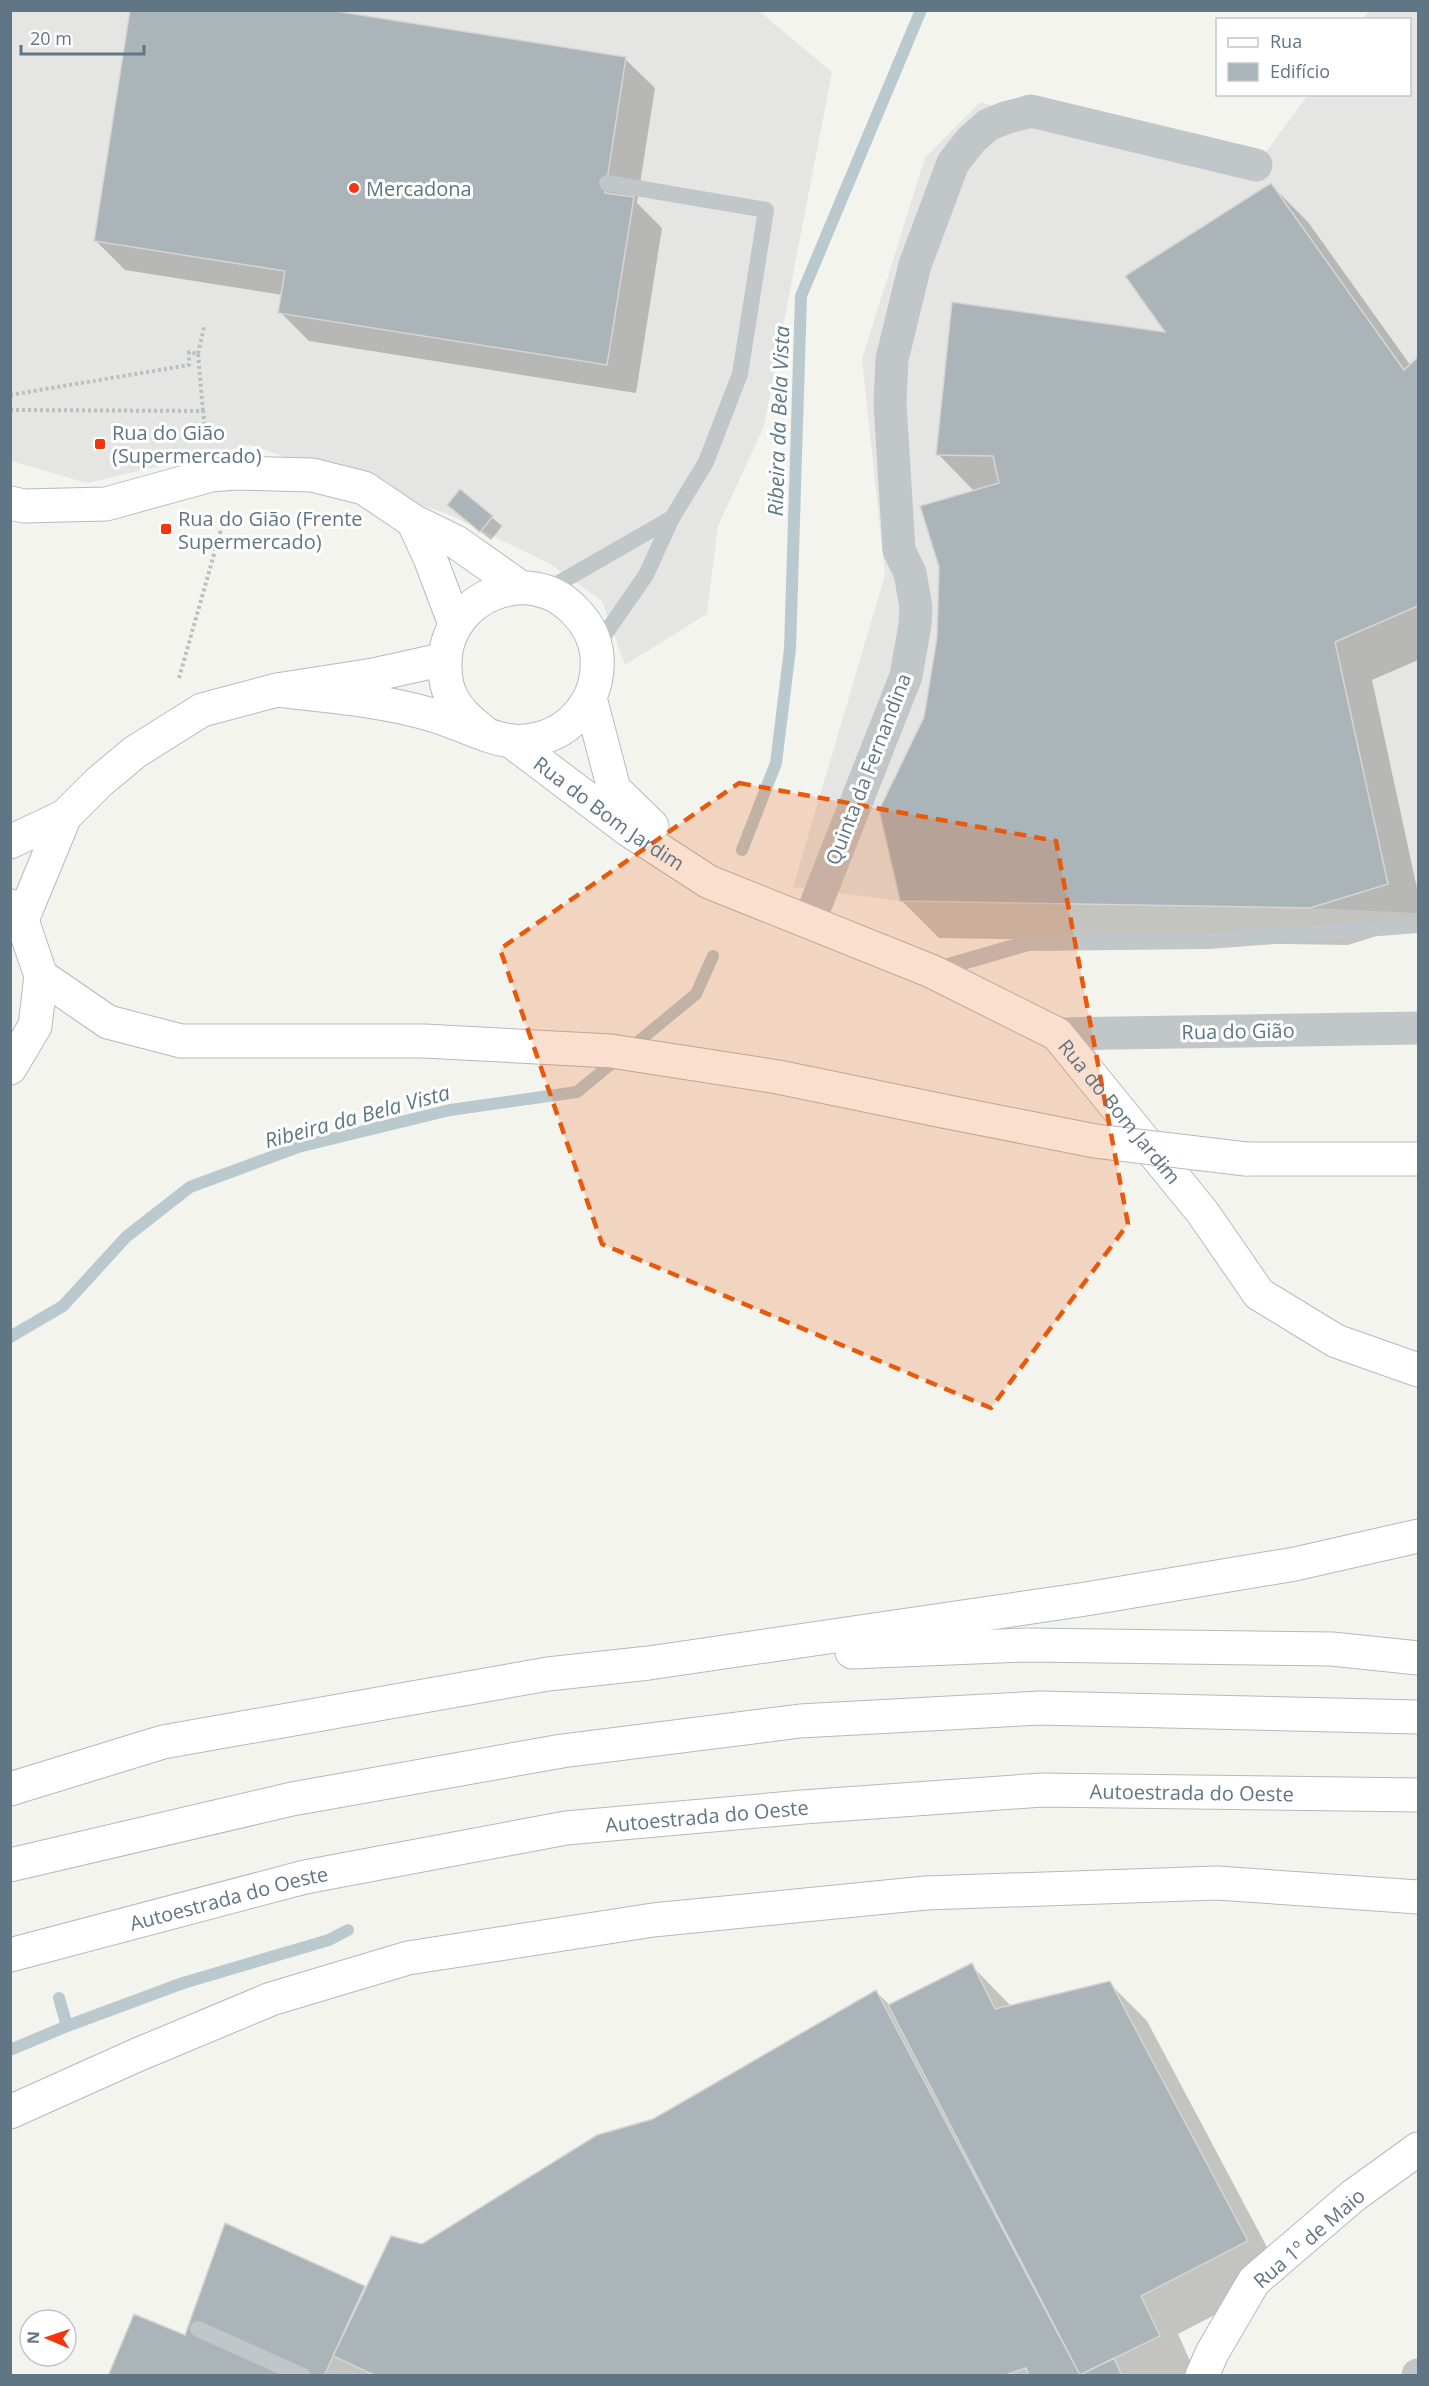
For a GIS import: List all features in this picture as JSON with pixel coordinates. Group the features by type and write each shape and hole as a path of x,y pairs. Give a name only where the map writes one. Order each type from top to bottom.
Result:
{"main road":[{"path":"10,503 24,506 106,504 223,474 312,475 364,488 412,521 456,542 532,589 568,603 586,623 596,646 598,673 590,698 576,717 558,732 535,740 499,737 428,713 277,690"},
{"path":"412,521 430,558 455,624"},
{"path":"499,737 466,718 452,698 444,673 446,648 455,624 472,605 494,592 532,589"},
{"path":"10,842 65,816 135,752 202,710 277,690 373,675 445,659"},
{"name":"Rua do Bom Jardim","path":"590,698 614,789 709,882"},
{"name":"Rua do Bom Jardim","path":"499,737 630,831 709,882 931,972 1057,1034 1203,1213 1259,1294 1336,1341 1419,1370"},
{"path":"10,1068 35,1026 41,976 16,913 65,816"},
{"path":"41,976 108,1022 181,1041 424,1041 611,1051 778,1077 1095,1141 1246,1159 1419,1159"},
{"path":"10,1789 163,1742 548,1674 649,1663 1098,1597 1295,1564 1419,1536"},
{"path":"649,1663 810,1653 1027,1645 1332,1649 1419,1658"},
{"path":"10,1865 292,1799 562,1751 800,1721 1040,1708 1419,1717"},
{"name":"Autoestrada do Oeste","path":"10,1955 305,1876 566,1828 803,1807 1042,1790 1419,1795"},
{"path":"10,2112 137,2055 271,1999 397,1962 653,1920 926,1893 1205,1883 1419,1897"},
{"name":"Rua 1º de Maio","path":"1202,2376 1212,2353 1254,2281 1353,2196 1419,2150"}],"street":[{"name":"Quinta da Fernandina","path":"809,922 906,676 916,607 910,573 899,550 890,404 892,359 915,265 953,163 971,140 988,125 1031,111 1256,165"},
{"name":"Rua do Gião","path":"1057,1034 1419,1028"}],"lane":[{"path":"596,646 646,575 672,518 706,462 740,374 766,210 607,183"},
{"path":"532,589 672,518"},
{"path":"931,972 1028,943 1208,940 1419,925"},
{"path":"198,2329 303,2376"}],"path":[{"path":"178,725 178,683 223,474 203,411 198,354 204,327"},
{"path":"10,395 189,364 189,352 198,354"},
{"path":"10,410 203,411"}],"highlighted area":[{"path":"739,783 1056,841 1128,1224 991,1408 602,1244 500,949"}],"shaded area":[{"path":"10,11 759,11 832,72 764,426 718,526 707,614 625,665 602,601 550,564 450,515 251,445 87,483 11,461"},
{"path":"1369,11 1418,11 1418,913 1310,908 900,901 793,887 885,575 862,359 925,158 980,102 1249,175 1307,96 1411,96 1411,18 1363,18"}],"building":[{"name":"Mercadona","path":"130,10 329,10 626,57 605,193 634,197 607,365 278,313 285,271 94,241"},
{"path":"1271,183 1404,370 1418,357 1418,606 1335,642 1388,884 1310,908 900,901 879,810 924,717 937,637 939,567 920,506 999,483 993,456 936,455 952,302 1165,332 1125,276"},
{"path":"460,489 493,516 480,532 447,505"},
{"path":"972,1963 995,2009 1110,1981 1248,2241 1141,2296 1160,2336 1080,2375 888,2005"},
{"path":"876,1990 1080,2375 1114,2358 1122,2376 1029,2376 1026,2368 1003,2376 376,2376 333,2356 391,2236 422,2244 597,2135 653,2119"},
{"path":"225,2223 365,2286 324,2376 108,2376 134,2314 185,2335"}],"waterway":[{"name":"Ribeira da Bela Vista","path":"742,850 776,763 790,649 801,296 921,10"},
{"name":"Ribeira da Bela Vista","path":"10,1337 63,1306 126,1237 190,1187 298,1147 450,1110 577,1092 696,994 713,956"},
{"path":"10,2050 183,1983 329,1940 348,1930"},
{"path":"59,1998 67,2026"}],"place":[{"name":"Mercadona","path":"354,188"},
{"name":"Rua do Gião (Supermercado)","path":"100,444"},
{"name":"Rua do Gião (Frente Supermercado)","path":"166,529"}]}
